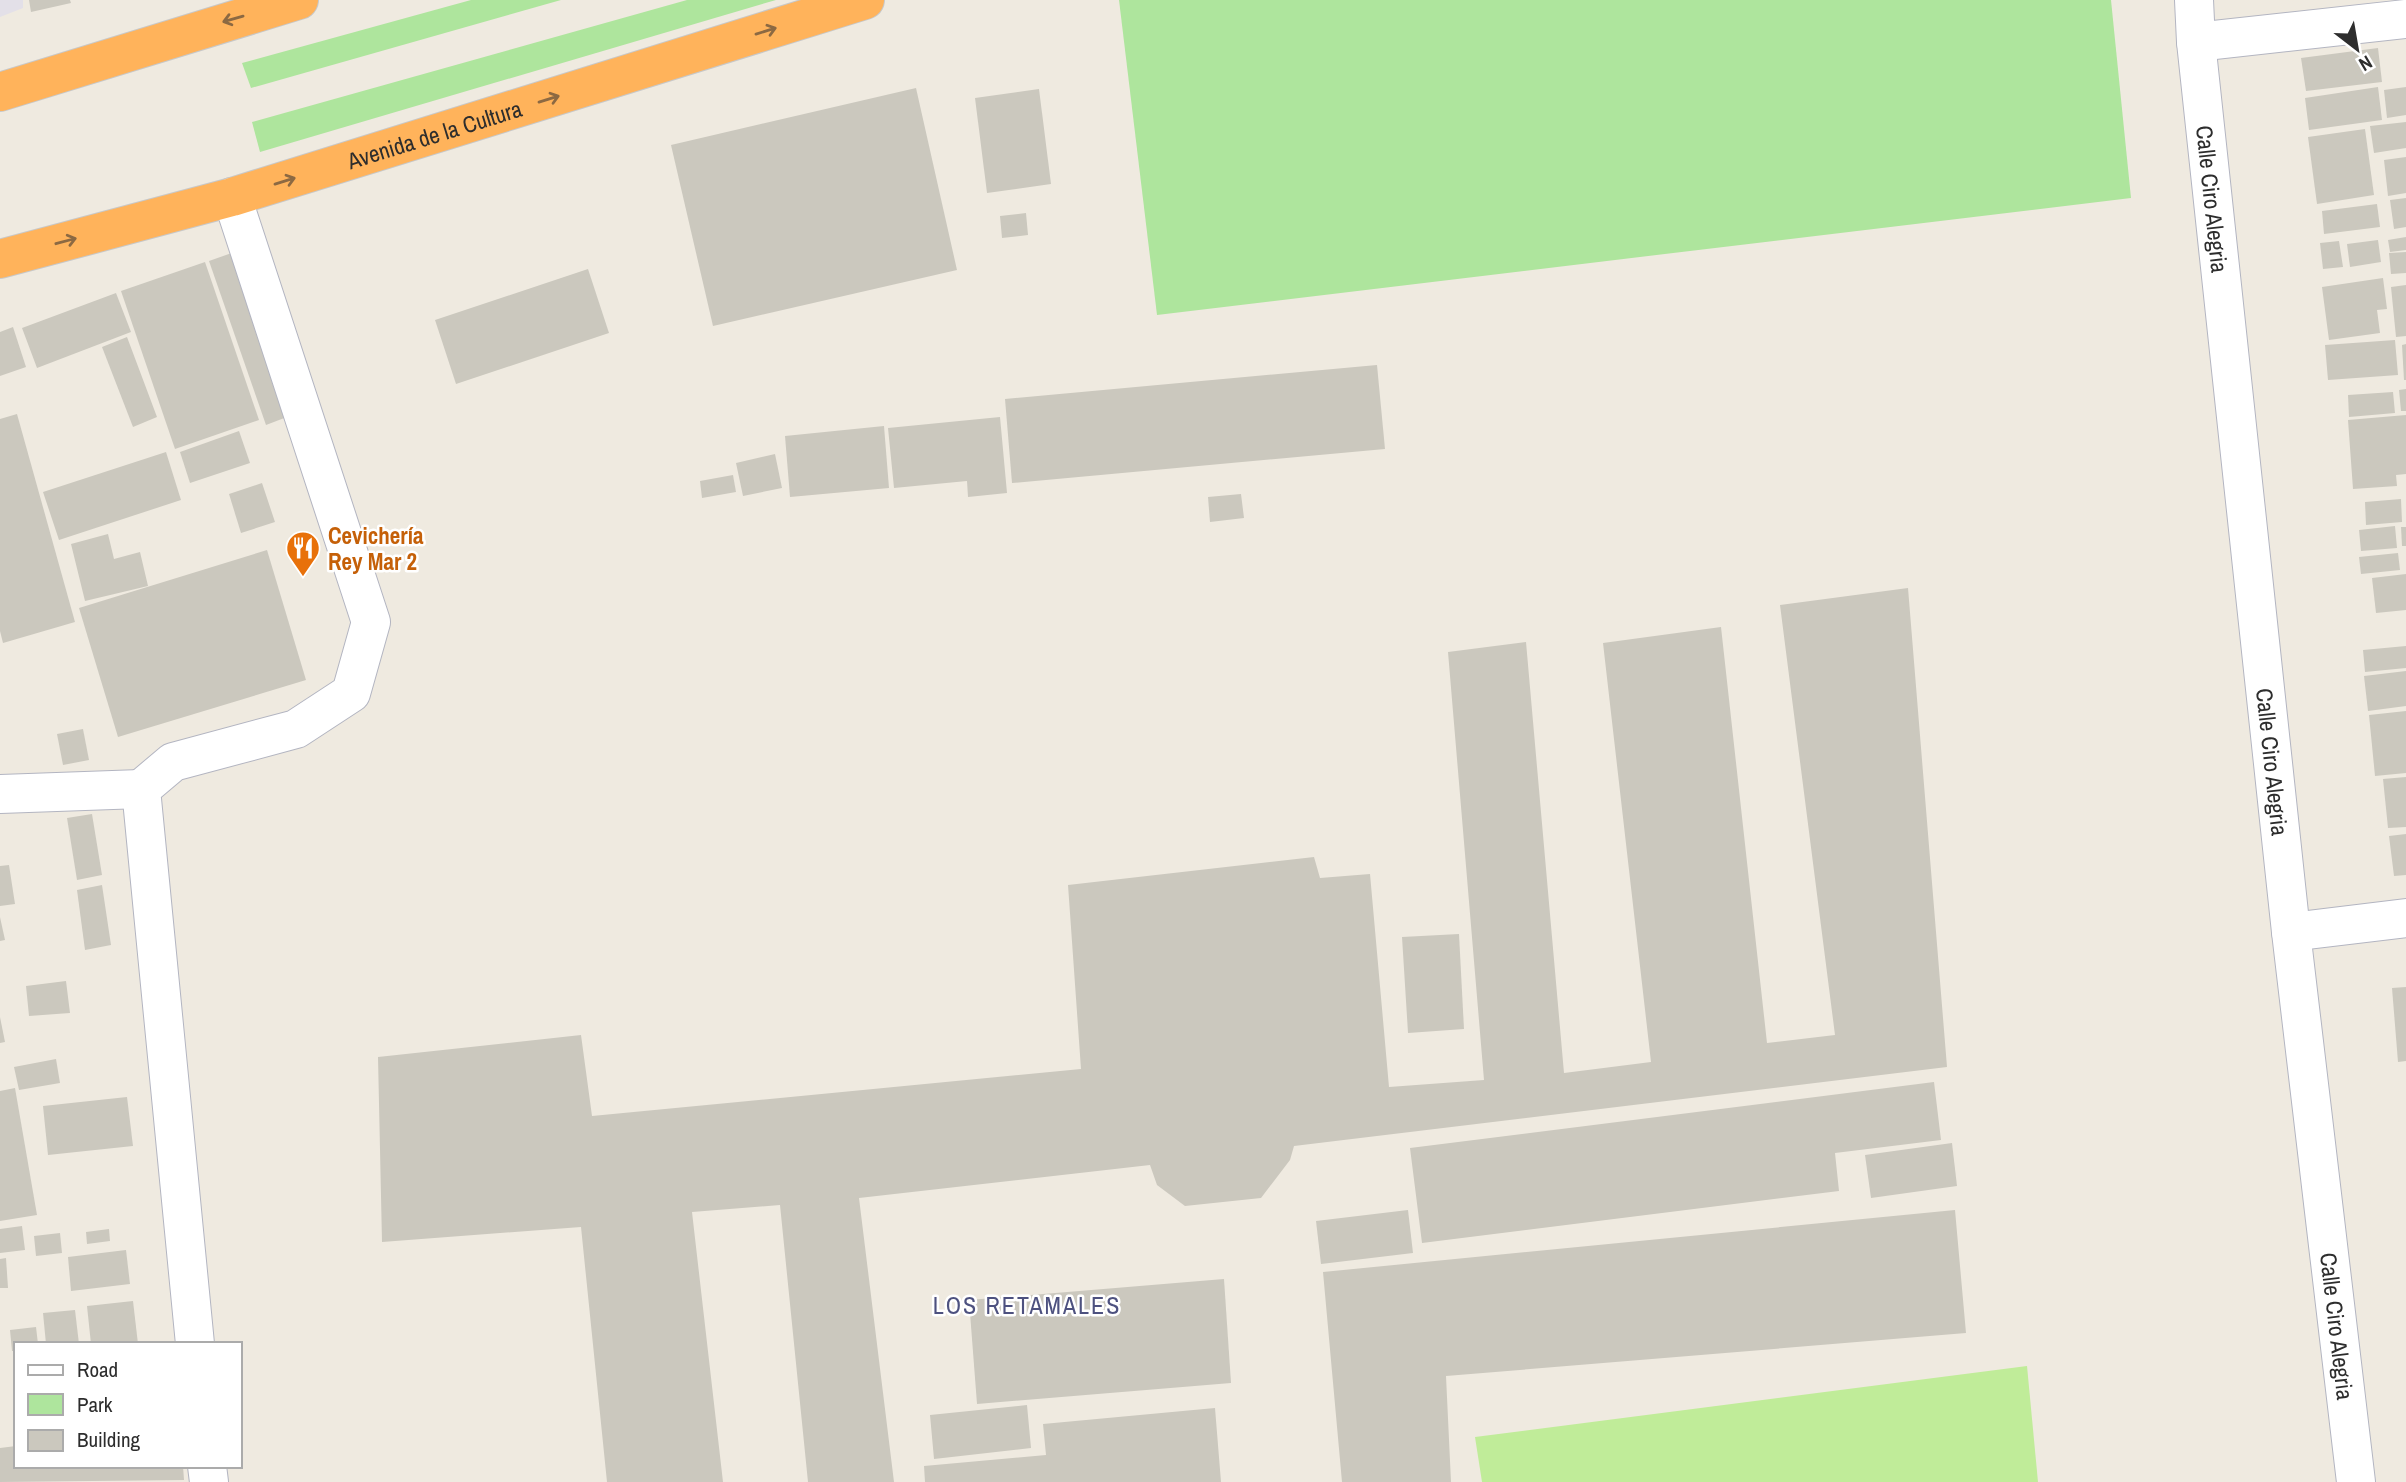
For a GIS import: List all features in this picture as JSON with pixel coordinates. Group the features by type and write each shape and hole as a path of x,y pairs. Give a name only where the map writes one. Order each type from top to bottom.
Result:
{"highway":[{"path":"0,92 299,0"},
{"name":"Avenida de la Cultura","path":"0,259 232,197 865,0"}],"street":[{"name":"Calle Ciro Alegria","path":"2194,0 2196,42 2291,932 2356,1482"},
{"path":"2196,42 2406,19"},
{"path":"0,794 141,789 173,762 296,729 351,693 371,622 232,197"},
{"path":"141,789 195,1342"},
{"path":"2291,932 2406,918"}],"shaded area":[{"path":"0,0 23,0 23,8 0,17"}],"green space":[{"path":"471,0 561,0 251,88 242,63"},
{"path":"687,0 776,0 260,152 252,122"},
{"path":"1119,0 2111,0 2131,198 1157,315"},
{"path":"2027,1366 2038,1482 1482,1482 1475,1437"}],"building":[{"path":"29,0 70,0 71,3 31,12"},
{"path":"2378,48 2382,82 2306,91 2301,58"},
{"path":"2378,87 2382,120 2309,130 2305,98"},
{"path":"2406,87 2406,115 2387,118 2384,90"},
{"path":"916,88 957,270 713,326 671,145"},
{"path":"1039,89 1051,184 987,193 975,98"},
{"path":"2406,122 2406,148 2374,153 2370,126"},
{"path":"2365,129 2374,195 2317,204 2308,137"},
{"path":"2406,157 2406,193 2388,196 2384,160"},
{"path":"2406,198 2406,227 2394,229 2390,200"},
{"path":"2377,204 2380,227 2324,234 2322,211"},
{"path":"1026,213 1028,235 1002,238 1000,216"},
{"path":"2406,237 2406,250 2390,252 2388,240"},
{"path":"2378,240 2381,262 2350,267 2347,244"},
{"path":"2339,241 2343,267 2323,269 2320,243"},
{"path":"243,249 300,412 266,425 209,261"},
{"path":"2406,252 2406,273 2391,274 2389,253"},
{"path":"205,262 259,420 175,449 121,291"},
{"path":"588,269 609,333 456,384 435,320"},
{"path":"2383,278 2387,309 2377,310 2380,333 2329,340 2322,287"},
{"path":"2406,285 2406,336 2396,337 2391,287"},
{"path":"116,293 131,332 37,368 22,328"},
{"path":"13,327 26,367 0,376 0,332"},
{"path":"127,337 157,417 133,427 102,347"},
{"path":"2395,340 2398,375 2328,380 2325,345"},
{"path":"2406,344 2406,380 2404,380 2402,345"},
{"path":"1377,365 1385,449 1012,483 1005,399"},
{"path":"2406,389 2406,411 2401,411 2399,390"},
{"path":"2393,392 2395,413 2349,417 2348,395"},
{"path":"17,414 75,622 3,643 0,631 0,419"},
{"path":"2406,415 2406,474 2396,475 2397,486 2353,489 2348,420"},
{"path":"1000,417 1007,493 968,497 967,481 894,488 888,428"},
{"path":"884,426 889,488 790,497 785,436"},
{"path":"239,431 250,463 190,483 180,452"},
{"path":"166,452 181,500 59,540 43,492"},
{"path":"775,454 782,488 743,496 736,463"},
{"path":"733,475 736,492 702,498 700,481"},
{"path":"262,483 275,522 241,533 229,494"},
{"path":"1241,494 1244,518 1210,522 1208,497"},
{"path":"2401,499 2402,522 2366,525 2365,502"},
{"path":"2395,526 2397,548 2361,551 2359,530"},
{"path":"2401,527 2406,527 2406,546 2402,546"},
{"path":"108,534 114,559 140,552 148,586 85,601 71,544"},
{"path":"267,550 306,680 118,737 79,608"},
{"path":"2398,553 2400,570 2361,574 2359,557"},
{"path":"2406,574 2406,610 2376,613 2372,578"},
{"path":"1908,588 1947,1067 1294,1146 1290,1160 1261,1198 1185,1206 1157,1185 1150,1165 859,1198 894,1482 808,1482 780,1205 692,1212 723,1482 607,1482 581,1227 382,1242 378,1057 581,1035 592,1116 1081,1069 1068,885 1314,857 1320,878 1370,874 1389,1087 1484,1080 1448,652 1526,642 1564,1073 1651,1062 1603,643 1721,627 1767,1043 1835,1035 1780,605"},
{"path":"2406,646 2406,668 2365,672 2363,650"},
{"path":"2406,671 2406,706 2368,711 2364,676"},
{"path":"2406,711 2406,773 2375,776 2369,715"},
{"path":"83,729 89,760 63,765 57,734"},
{"path":"2406,777 2406,827 2388,828 2383,779"},
{"path":"92,814 102,875 77,880 67,818"},
{"path":"2406,834 2406,875 2394,876 2389,836"},
{"path":"9,865 15,904 0,906 0,866"},
{"path":"102,885 111,945 85,950 77,890"},
{"path":"0,917 5,940 0,941"},
{"path":"1459,934 1464,1029 1408,1033 1402,937"},
{"path":"66,981 70,1013 29,1016 26,986"},
{"path":"2406,987 2406,1061 2398,1062 2392,988"},
{"path":"0,1017 5,1042 0,1043"},
{"path":"56,1059 60,1083 19,1090 14,1067"},
{"path":"1934,1082 1941,1140 1835,1153 1839,1191 1422,1243 1410,1148"},
{"path":"15,1088 37,1215 0,1221 0,1091"},
{"path":"127,1097 133,1146 48,1155 43,1106"},
{"path":"1952,1143 1957,1186 1871,1198 1865,1155"},
{"path":"1408,1210 1413,1253 1321,1264 1316,1221"},
{"path":"1955,1210 1966,1333 1446,1376 1451,1482 1342,1482 1323,1272"},
{"path":"22,1226 25,1250 0,1253 0,1229"},
{"path":"109,1229 110,1241 87,1244 86,1232"},
{"path":"60,1233 62,1253 36,1256 34,1236"},
{"path":"126,1250 130,1284 71,1291 68,1257"},
{"path":"6,1258 8,1288 0,1288 0,1259"},
{"path":"1224,1279 1231,1383 977,1404 969,1300"},
{"path":"133,1301 138,1342 91,1342 87,1306"},
{"path":"75,1310 79,1342 46,1342 43,1313"},
{"path":"36,1327 38,1342 14,1342 12,1351 10,1330"},
{"path":"1027,1405 1031,1448 934,1459 930,1415"},
{"path":"1215,1408 1221,1482 925,1482 924,1466 1046,1455 1043,1424"},
{"path":"14,1446 14,1468 183,1468 184,1480 0,1482 0,1448"}],"place":[{"name":"Cevichería Rey Mar 2","path":"303,578"}],"district":[{"name":"LOS RETAMALES","path":"1027,1305"}]}
